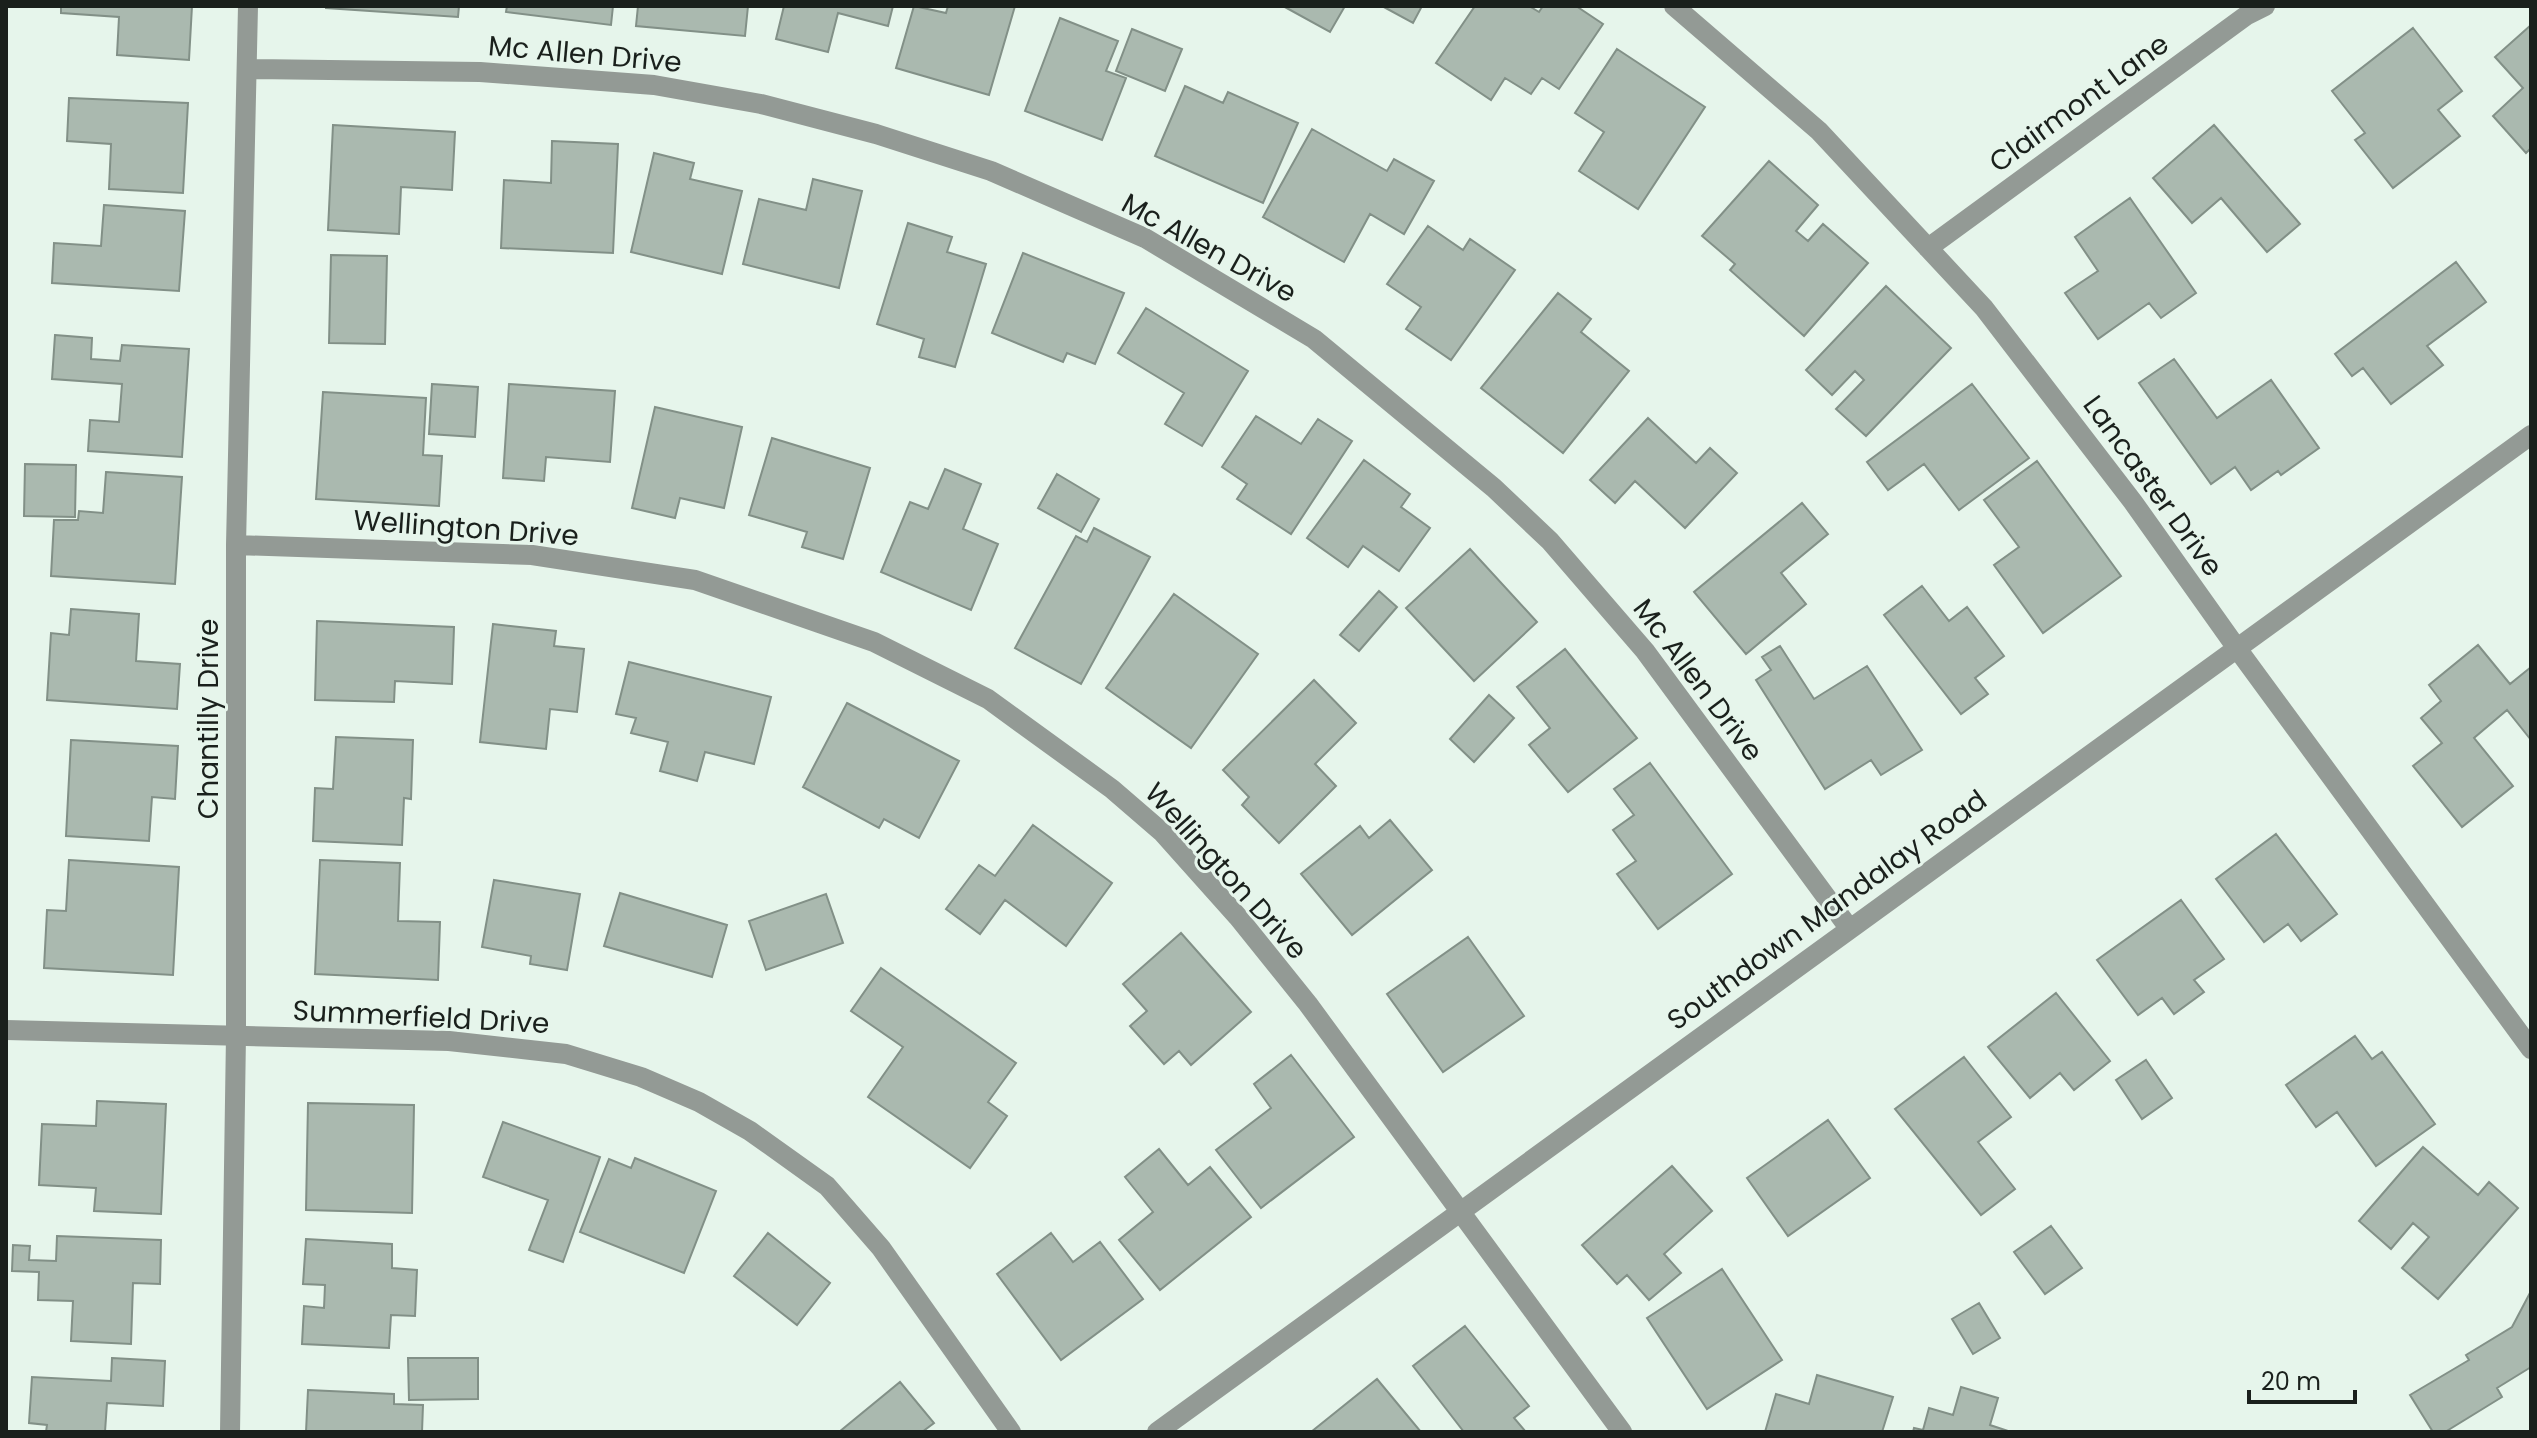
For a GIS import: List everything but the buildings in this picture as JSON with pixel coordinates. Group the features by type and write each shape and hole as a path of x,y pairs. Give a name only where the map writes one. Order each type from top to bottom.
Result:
{"street":[{"name":"Chantilly Drive","path":"230,1432 236,1035 236,545 248,6"},
{"name":"Lancaster Drive","path":"1674,6 1819,131 1984,308 2133,502 2531,1049"},
{"name":"Clairmont Lane","path":"1928,248 2247,15 2265,6"},
{"name":"Mc Allen Drive","path":"247,69 480,72 654,85 761,104 876,134 991,171 1145,238 1314,339 1494,488 1550,541 1645,651 1849,928"},
{"name":"Southdown Mandalay Road","path":"1157,1432 2531,435"},
{"name":"Wellington Drive","path":"236,545 532,555 695,580 874,642 988,699 1112,789 1163,833 1238,917 1308,1004 1622,1432"},
{"name":"Summerfield Drive","path":"6,1030 449,1041 566,1054 641,1077 699,1102 750,1131 827,1186 881,1248 1011,1432"}]}
